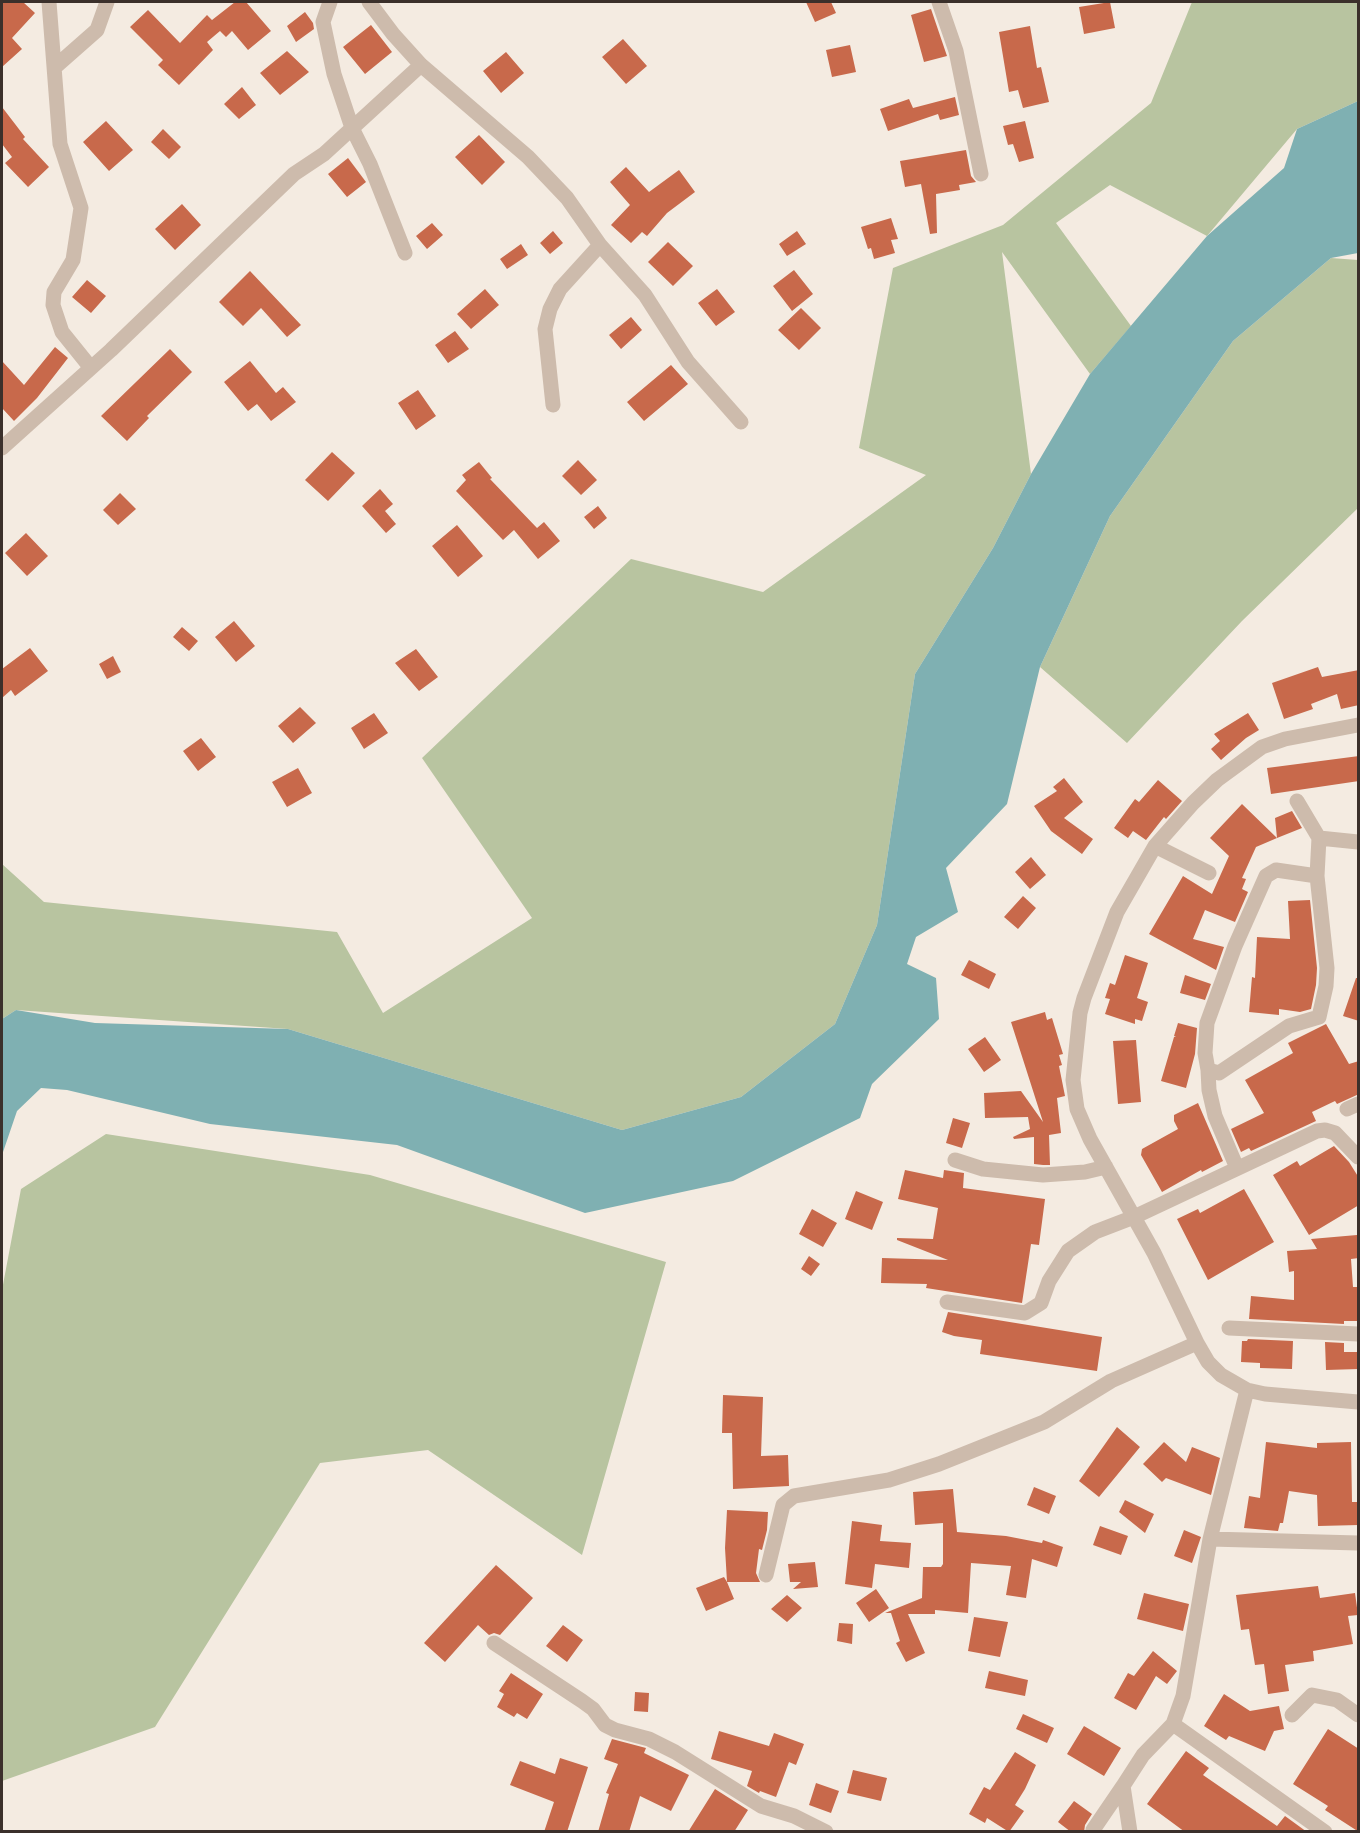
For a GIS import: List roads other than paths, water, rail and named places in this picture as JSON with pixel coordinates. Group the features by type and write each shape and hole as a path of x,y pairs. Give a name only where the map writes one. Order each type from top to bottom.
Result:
{"street":[{"path":"49,2 56,67 60,144 81,208 73,260 54,292 53,304 62,332 90,368"},
{"path":"56,67 97,30 107,2"},
{"path":"330,2 323,22 334,74 352,128 370,164 405,253"},
{"path":"369,2 393,34 421,64 528,157 567,198 600,245 645,295 688,362 741,422"},
{"path":"939,2 956,51 981,174"},
{"path":"2,448 90,368 294,174 324,154 421,64"},
{"path":"553,405 545,329 550,309 560,290 600,245"},
{"path":"1359,725 1285,739 1262,747 1216,780 1192,803 1155,846 1117,912 1096,962 1080,1013 1073,1080 1077,1109 1154,1253 1208,1362 1221,1375 1247,1390 1265,1394 1359,1402"},
{"path":"1208,1070 1219,1073 1289,1026 1319,1017 1326,986 1327,968 1317,876 1318,838 1297,801"},
{"path":"1318,838 1359,842"},
{"path":"1155,846 1209,873"},
{"path":"1237,1168 1215,1116 1209,1090 1205,1053 1208,1023 1235,946 1266,876 1276,870 1317,876"},
{"path":"947,1302 1025,1312 1041,1303 1049,1281 1068,1251 1095,1232 1134,1217 1317,1131 1326,1130 1335,1134 1359,1157"},
{"path":"955,1160 983,1169 1043,1174 1085,1172 1106,1167"},
{"path":"1229,1328 1359,1334"},
{"path":"766,1575 783,1505 794,1496 890,1480 939,1464 1044,1422 1111,1381 1197,1343"},
{"path":"1096,1831 1143,1755 1173,1724 1183,1696 1210,1539 1247,1390"},
{"path":"1210,1539 1359,1543"},
{"path":"494,1643 593,1709 605,1725 649,1739 675,1752 761,1806 794,1816 826,1832"},
{"path":"1293,1715 1312,1695 1337,1700 1359,1715"},
{"path":"1173,1724 1326,1832"},
{"path":"1123,1786 1130,1832"}],"water":[{"path":"1358,101 1358,253 1331,258 1233,341 1110,516 1040,667 1007,804 946,868 958,912 916,937 907,964 936,978 939,1019 872,1084 860,1118 733,1181 585,1213 397,1145 210,1124 67,1090 41,1088 17,1111 2,1155 2,1019 16,1010 95,1023 288,1029 622,1130 741,1097 835,1024 877,925 915,674 993,548 1031,474 1090,374 1207,236 1284,168 1297,129"}]}
